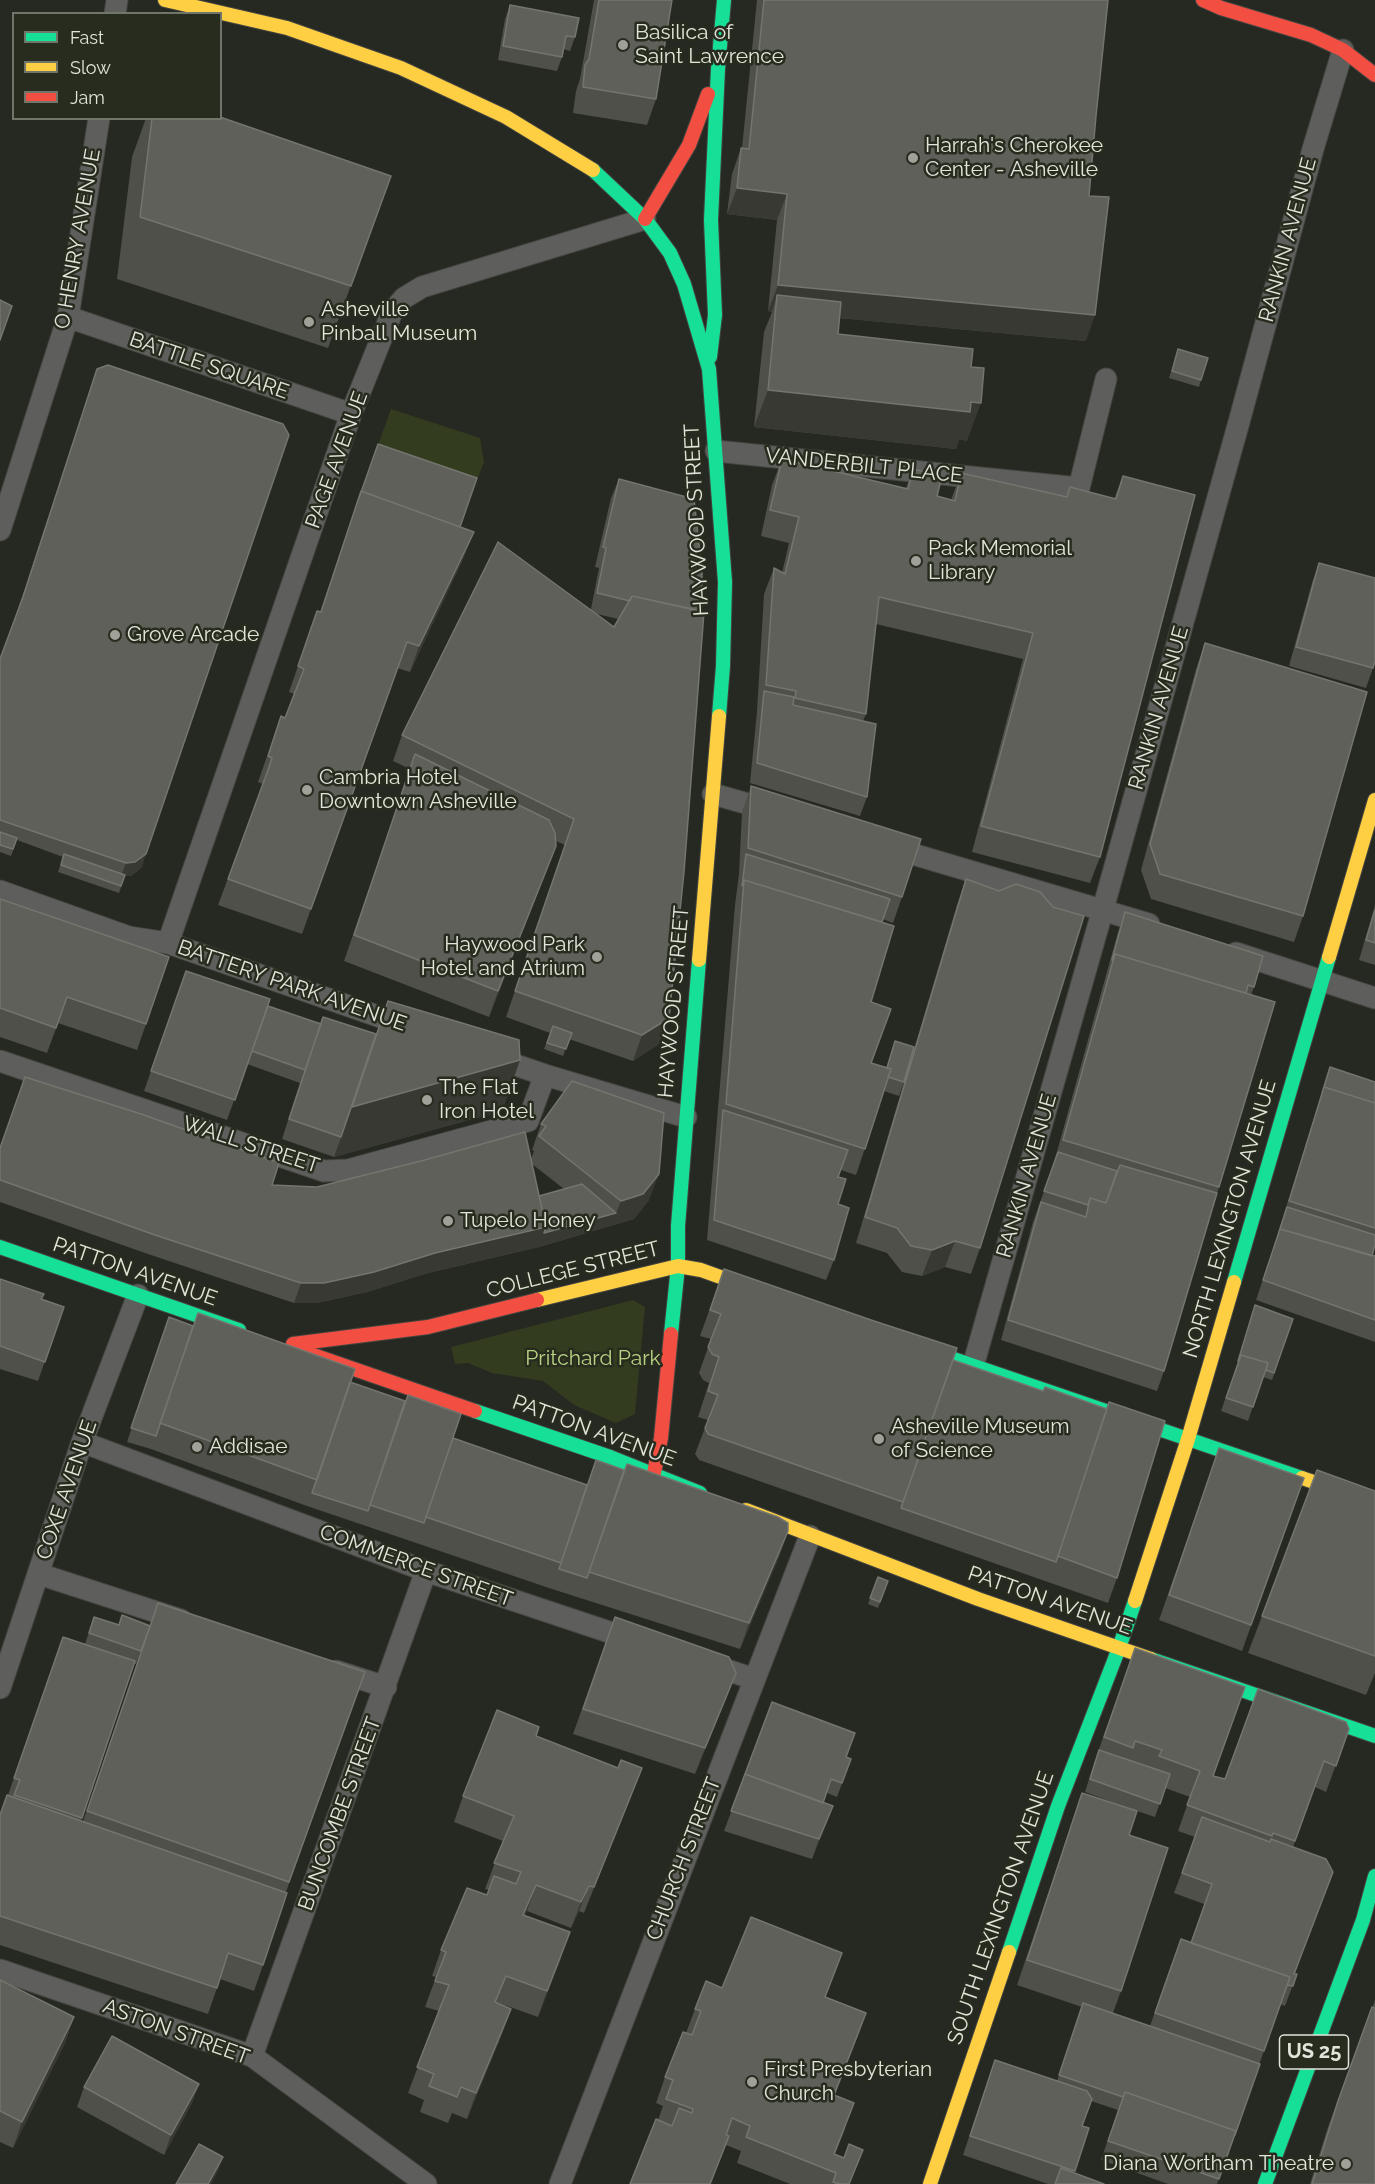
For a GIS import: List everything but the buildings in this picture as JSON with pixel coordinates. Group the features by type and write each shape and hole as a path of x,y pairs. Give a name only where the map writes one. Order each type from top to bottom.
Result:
{"main road":[{"name":"HAYWOOD STREET","path":"165,0 217,12"},
{"path":"709,369 716,315 711,220 712,177 724,0"},
{"path":"1203,0 1221,8 1311,35 1343,50 1375,75"},
{"name":"HAYWOOD STREET","path":"222,13 287,28 401,68 506,117 594,171 645,219 670,253 684,284 709,369 725,582 723,666 686,1117 678,1226 678,1266 661,1438 654,1473"},
{"path":"645,219 689,145 718,69"},
{"path":"697,187 712,177"},
{"name":"PAGE AVENUE","path":"645,219 672,202"},
{"name":"NORTH LEXINGTON AVENUE","path":"1119,1648 1188,1439 1375,800"},
{"name":"PATTON AVENUE","path":"0,1247 252,1334"},
{"name":"COLLEGE STREET","path":"279,1343 428,1327 678,1266 701,1270 778,1298"},
{"path":"899,1340 1375,1503"},
{"name":"PATTON AVENUE","path":"279,1343 654,1473 714,1498"},
{"name":"PATTON AVENUE","path":"735,1506 978,1599 1375,1736"},
{"name":"SOUTH LEXINGTON AVENUE","path":"930,2184 1058,1806 1119,1648"},
{"name":"US 25","path":"1265,2184 1363,1920 1375,1876"}],"street":[{"name":"RANKIN AVENUE","path":"973,1366 1228,464 1313,149 1343,50"},
{"name":"O HENRY AVENUE","path":"0,530 68,317 99,120"},
{"name":"PAGE AVENUE","path":"168,943 351,414 392,312 404,298 422,286 645,219"},
{"name":"BATTLE SQUARE","path":"68,317 351,414"},
{"name":"VANDERBILT PLACE","path":"716,452 1079,488 1106,379"},
{"path":"713,794 790,816"},
{"path":"868,841 1169,930"},
{"name":"BATTERY PARK AVENUE","path":"0,891 132,938 168,943 431,1035"},
{"path":"1213,945 1375,998"},
{"path":"475,1051 544,1076 686,1117"},
{"name":"WALL STREET","path":"0,1061 324,1171 348,1170 528,1121 544,1076"},
{"name":"COXE AVENUE","path":"0,1688 82,1442 138,1294"},
{"name":"COMMERCE STREET","path":"82,1442 426,1571 659,1648"},
{"name":"CHURCH STREET","path":"560,2184 810,1536"},
{"name":"BUNCOMBE STREET","path":"252,2056 426,1571"},
{"path":"39,1574 205,1628"},
{"path":"693,1659 754,1679"},
{"path":"314,1664 386,1687"},
{"name":"ASTON STREET","path":"0,1970 252,2056 426,2184"}],"green space":[{"path":"391,409 480,438 484,462 470,498 371,464"},
{"name":"Pritchard Park","path":"633,1300 645,1307 635,1414 616,1423 574,1405 543,1381 492,1373 468,1363 455,1364 451,1347"}],"traffic: fast":[{"path":"710,357 715,315 711,220 718,69 724,0"},
{"path":"593,170 645,219 670,253 684,284 709,369 725,582 719,716"},
{"path":"1234,1282 1329,957"},
{"path":"671,1334 678,1266 678,1226 699,960"},
{"path":"0,1247 239,1330"},
{"path":"910,1344 1302,1478"},
{"path":"475,1411 610,1457 700,1493"},
{"path":"1009,1952 1058,1806 1135,1601"},
{"path":"1151,1659 1375,1736"},
{"path":"1265,2184 1363,1920 1375,1876"}],"traffic: slow":[{"path":"165,0 217,12"},
{"path":"222,13 287,28 401,68 506,117 593,170"},
{"path":"699,960 719,716"},
{"path":"1329,957 1375,800"},
{"path":"537,1300 678,1266 701,1270 762,1292"},
{"path":"1135,1601 1188,1439 1234,1282"},
{"path":"1302,1478 1375,1503"},
{"path":"746,1510 978,1599 1151,1659"},
{"path":"930,2184 1009,1952"}],"traffic: jam":[{"path":"1203,0 1221,8 1311,35 1343,50 1375,75"},
{"path":"645,219 689,145 708,94"},
{"path":"293,1344 428,1327 537,1300"},
{"path":"654,1473 661,1438 671,1334"},
{"path":"302,1351 475,1411"}],"place":[{"name":"Basilica of Saint Lawrence","path":"623,45"},
{"name":"Harrah's Cherokee Center - Asheville","path":"913,158"},
{"name":"Asheville Pinball Museum","path":"309,322"},
{"name":"Pack Memorial Library","path":"916,561"},
{"name":"Grove Arcade","path":"115,635"},
{"name":"Cambria Hotel Downtown Asheville","path":"307,790"},
{"name":"Haywood Park Hotel and Atrium","path":"597,957"},
{"name":"The Flat Iron Hotel","path":"427,1100"},
{"name":"Tupelo Honey","path":"448,1221"},
{"name":"Asheville Museum of Science","path":"879,1439"},
{"name":"Addisae","path":"197,1447"},
{"name":"First Presbyterian Church","path":"752,2082"},
{"name":"Diana Wortham Theatre","path":"1346,2164"}]}
